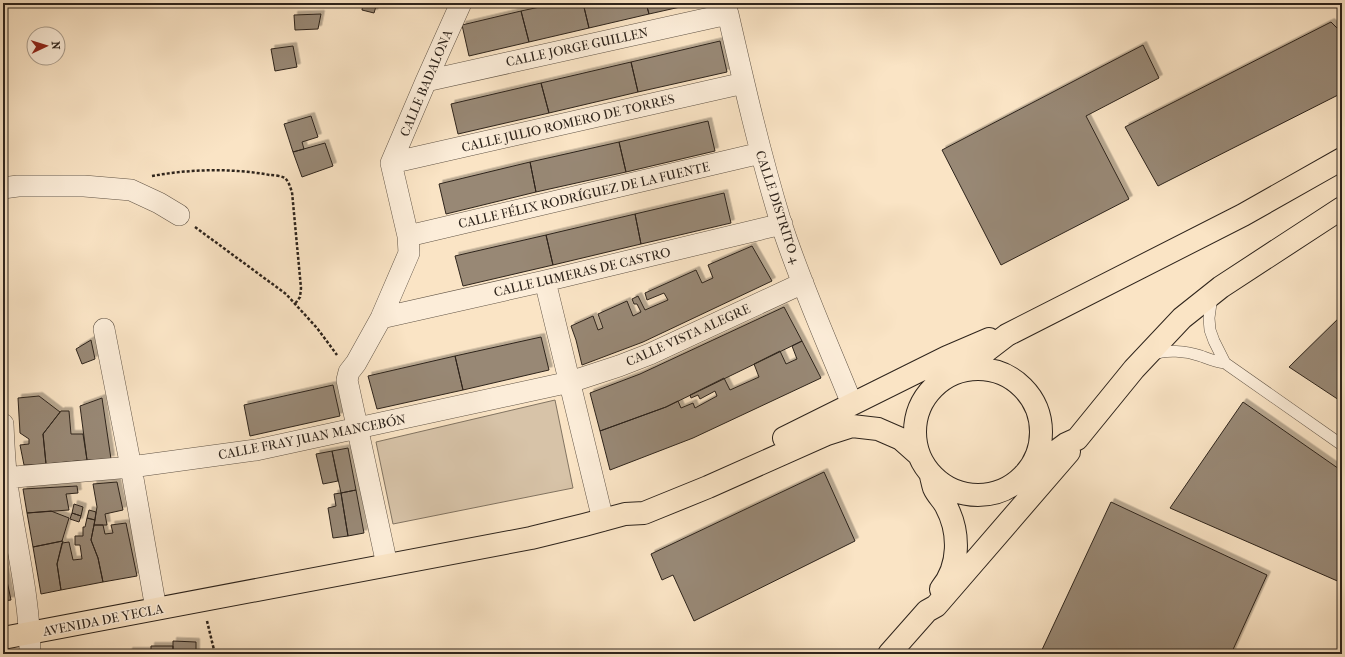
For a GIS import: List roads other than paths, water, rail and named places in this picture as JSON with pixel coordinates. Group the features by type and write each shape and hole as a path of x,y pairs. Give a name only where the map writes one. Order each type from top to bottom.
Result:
{"main road":[{"path":"960,371 1007,335 1243,216 1342,159"},
{"path":"889,654 927,611 936,606 1070,452 1077,439 1145,358 1182,318 1267,256 1342,208"},
{"path":"625,514 639,501 682,485 732,463 972,346 990,339 1007,335"},
{"path":"927,611 931,601 945,584 951,572 957,550 953,522 947,507 934,488 930,474 919,455 915,443 914,429 916,416 921,403 928,392 948,375 978,368 996,371 1013,379 1026,391 1036,407 1041,424 1040,443 1035,460 1024,475"},
{"path":"852,404 883,401 910,388 928,382 938,382"},
{"name":"AVENIDA DE YECLA","path":"3,638 30,644 156,609 531,538 625,514 644,513 708,487 827,434 852,426 878,429 901,439 919,455"},
{"path":"930,474 942,484 955,491 970,495 984,495 999,492 1013,485 1066,444 1077,439"}],"street":[{"name":"CALLE BADALONA","path":"391,163 426,80 461,3"},
{"name":"CALLE JORGE GUILLEN","path":"426,80 726,9"},
{"name":"CALLE DISTRITO 4","path":"726,9 760,153 782,224 803,283 852,404"},
{"name":"CALLE JULIO ROMERO DE TORRES","path":"391,163 744,83"},
{"name":"CALLE FÉLIX RODRÍGUEZ DE LA FUENTE","path":"408,236 760,153"},
{"path":"387,566 347,380 349,372 356,364 381,318 409,253 408,236 391,163"},
{"path":"3,188 18,186 84,186 131,190 159,203 179,215"},
{"name":"CALLE LUMERAS DE CASTRO","path":"381,318 545,282 782,224"},
{"path":"545,282 603,520"},
{"name":"CALLE VISTA ALEGRE","path":"570,382 650,354 803,283"},
{"path":"104,329 131,467 156,609"},
{"name":"CALLE FRAY JUAN MANCEBÓN","path":"5,478 131,467 256,450 570,382"},
{"path":"3,424 5,478 28,607 30,644"}],"lane":[{"path":"1212,295 1209,318 1210,330 1225,363"},
{"path":"1145,358 1157,353 1183,352 1225,363 1342,445"}]}
